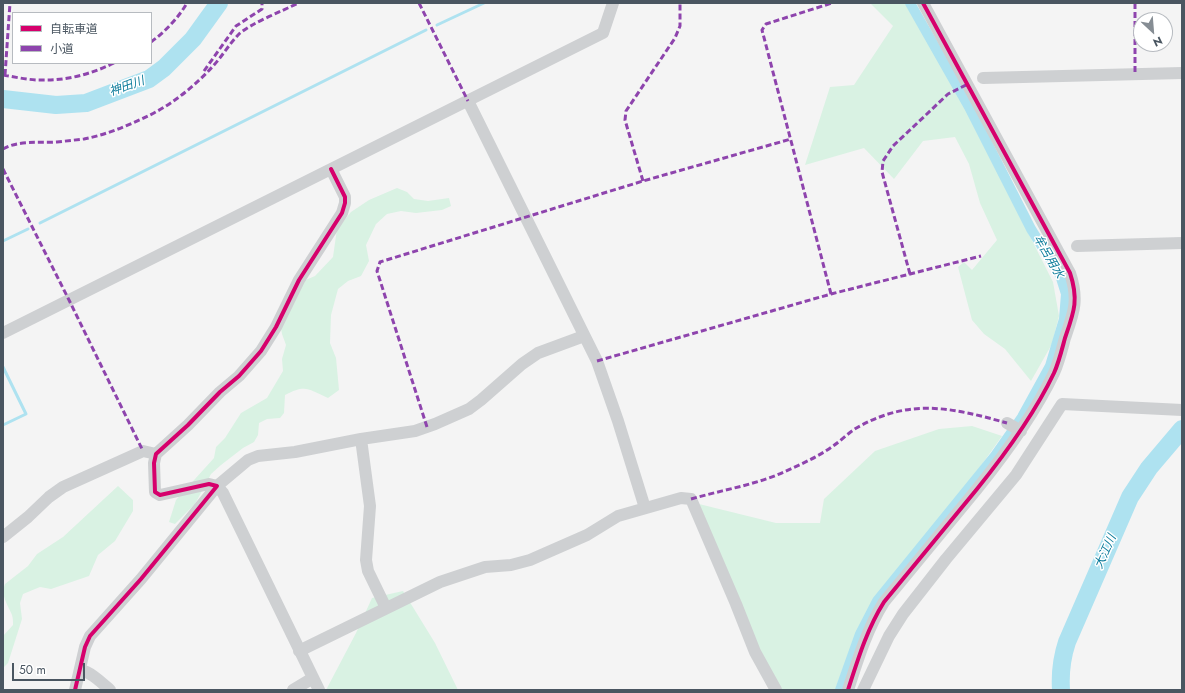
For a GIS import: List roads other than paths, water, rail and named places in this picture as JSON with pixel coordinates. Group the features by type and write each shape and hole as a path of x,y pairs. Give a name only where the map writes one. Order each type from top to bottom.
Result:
{"street":[{"path":"3,333 603,33 614,3"},
{"path":"848,690 866,635 884,602 958,513 1054,372 1074,312 1076,298 1070,273 923,3"},
{"path":"983,78 1182,73"},
{"path":"468,101 597,361 618,421 645,508"},
{"path":"319,690 223,493 216,486 209,484 160,495 155,492 154,463 156,454 166,447 220,392 239,376 261,351 276,327 299,280 342,213 345,197 331,169"},
{"path":"1077,246 1182,243"},
{"path":"75,690 85,648 90,636 216,486 248,460 258,456 295,452 361,439 415,431 468,409 481,400 522,364 538,353 584,336"},
{"path":"863,690 889,636 903,614 946,559 1016,475 1062,404 1182,410"},
{"path":"361,439 370,506 366,560 368,571 386,608"},
{"path":"3,537 28,517 49,497 64,487 143,451 156,454"},
{"path":"299,651 440,582 472,570 485,567 511,565 530,560 588,535 618,516 681,498 691,499 755,652 776,690"},
{"path":"80,670 85,671 102,682 110,690"},
{"path":"293,690 313,678"}],"waterway":[{"name":"神田川","path":"3,99 56,105 86,103 149,79 164,68 193,39 219,3"},
{"path":"437,25 484,3"},
{"name":"牟呂用水","path":"840,690 860,634 877,601 994,457 1022,417 1050,366 1064,319 1066,294 1060,275 1031,229 969,107 910,3"},
{"path":"40,223 426,30"},
{"path":"3,241 28,229"},
{"path":"3,367 26,414 3,425"},
{"name":"大江川","path":"1061,690 1062,666 1067,642 1130,497 1149,468 1182,429"}]}
